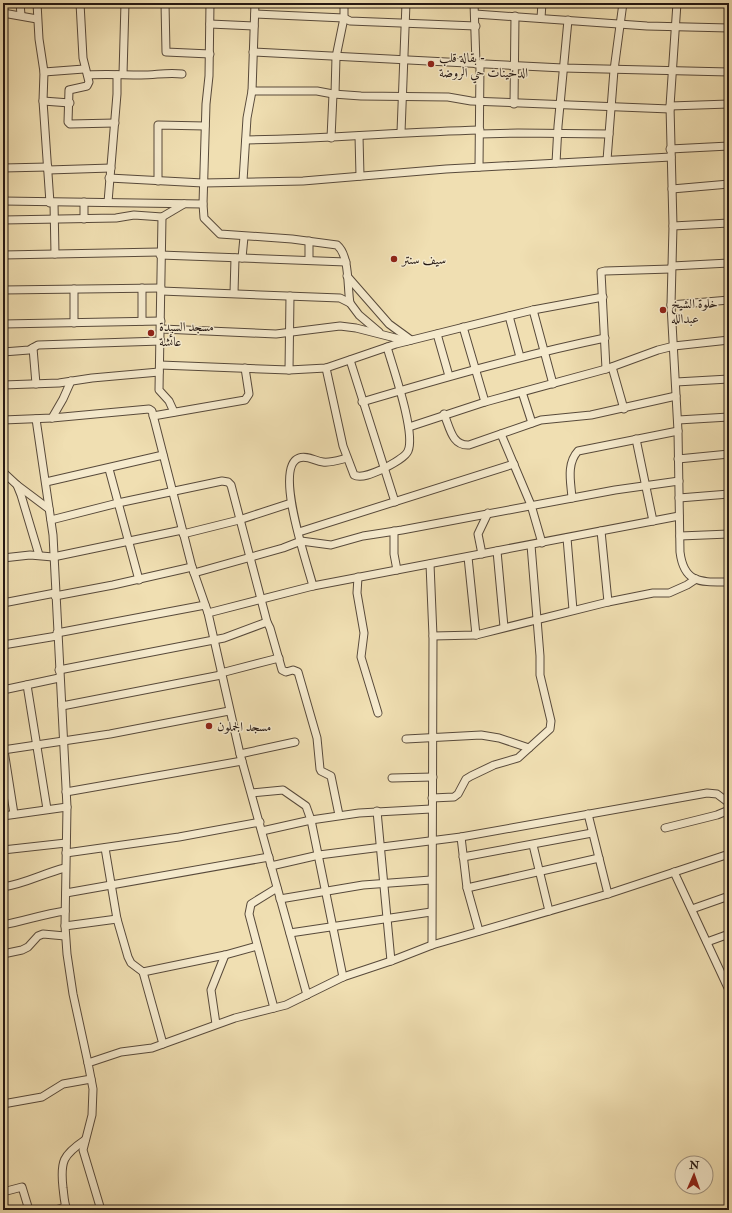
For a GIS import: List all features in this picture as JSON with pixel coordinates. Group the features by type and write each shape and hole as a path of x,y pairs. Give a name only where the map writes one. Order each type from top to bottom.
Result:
{"street":[{"path":"20,3 20,16"},
{"path":"36,3 44,72 43,101 48,168 54,219 55,254"},
{"path":"80,3 86,72 89,82 87,86 69,90 69,124 115,123"},
{"path":"108,202 125,3"},
{"path":"165,3 166,52 210,54"},
{"path":"210,3 210,54 203,183 204,218 218,233 337,245 342,250 346,262 350,303"},
{"path":"243,181 247,118 252,91 255,3"},
{"path":"331,138 336,57 344,18 344,3"},
{"path":"401,132 402,61 406,3"},
{"path":"474,3 480,102 479,167"},
{"path":"541,18 542,3"},
{"path":"607,160 614,70 623,3"},
{"path":"677,3 670,108 670,157 674,226 671,305 678,420 679,516 682,566 688,574 696,579 729,582"},
{"path":"3,13 37,19"},
{"path":"255,14 344,18 350,21 404,24 476,26"},
{"path":"475,14 620,24 729,28"},
{"path":"514,104 515,16"},
{"path":"556,163 568,20"},
{"path":"210,24 254,26"},
{"path":"253,52 515,66 673,72 729,72"},
{"path":"44,72 86,72 140,75 165,72 182,74"},
{"path":"252,91 318,90 334,94 448,97 480,102 514,104 670,108 729,104"},
{"path":"43,101 70,103"},
{"path":"158,181 158,125 205,126"},
{"path":"246,140 331,138 401,132 609,134"},
{"path":"359,136 360,176"},
{"path":"670,149 729,146"},
{"path":"109,178 203,183 303,181 479,167 670,157"},
{"path":"3,168 111,168"},
{"path":"672,189 729,184"},
{"path":"3,201 52,203 108,202 203,204"},
{"path":"84,202 84,219"},
{"path":"3,220 116,218 134,215 162,217 184,204"},
{"path":"162,217 160,254 160,390 174,412"},
{"path":"674,226 729,223"},
{"path":"234,293 244,236"},
{"path":"309,241 309,260"},
{"path":"3,255 160,254 346,262"},
{"path":"624,409 609,368 605,338 602,271 672,268 729,263"},
{"path":"348,276 389,324 410,341"},
{"path":"142,288 142,321"},
{"path":"3,290 142,288 340,298 350,303 359,315 381,333"},
{"path":"74,289 74,323"},
{"path":"289,370 290,296"},
{"path":"3,385 70,381 159,369 244,368 289,370 326,368 387,347 463,327 533,310 603,297"},
{"path":"671,305 729,300"},
{"path":"533,310 553,384"},
{"path":"510,316 520,357"},
{"path":"3,324 142,321 161,325 267,334 289,333 340,326 381,333 410,341"},
{"path":"463,327 485,402"},
{"path":"437,334 449,376"},
{"path":"362,402 449,376 545,350 605,338"},
{"path":"409,427 444,414 609,368 674,346 729,340"},
{"path":"3,352 29,350 38,345 161,341"},
{"path":"326,368 347,458 352,472 356,476 383,469 406,455 408,451 409,427 387,347"},
{"path":"33,348 36,384"},
{"path":"350,360 383,469 395,502"},
{"path":"153,416 245,400 249,394 244,368"},
{"path":"676,382 729,379"},
{"path":"52,418 63,399 70,381"},
{"path":"522,392 532,423"},
{"path":"444,414 454,439 458,444 462,445 485,440 532,423 551,419 584,417 676,396"},
{"path":"3,420 52,418 149,409 152,411 193,570 207,609 229,711 241,758 252,793 307,995"},
{"path":"678,420 729,417"},
{"path":"36,419 51,520 59,674 65,741 67,806 65,936 73,994 88,1063 93,1096 91,1120 83,1150 101,1210"},
{"path":"572,498 570,470 573,458 578,451 678,431"},
{"path":"501,434 531,505 542,543"},
{"path":"636,439 653,521"},
{"path":"678,459 729,454"},
{"path":"46,482 109,469 163,455"},
{"path":"314,586 291,504 289,475 294,462 305,457 331,462 347,458"},
{"path":"299,532 514,464"},
{"path":"109,469 139,580"},
{"path":"3,472 17,485 49,509"},
{"path":"3,603 193,570 249,557 301,540 331,545 363,536 531,505 679,480"},
{"path":"51,520 118,503 226,481 230,485 267,622 284,672 293,670 298,672 317,738 320,769 331,776 339,815"},
{"path":"17,485 39,555"},
{"path":"679,498 729,494"},
{"path":"3,558 23,555 53,557 239,520 291,504"},
{"path":"482,554 478,534 488,513"},
{"path":"3,645 261,600 314,586 358,577 679,516"},
{"path":"394,531 394,554 397,570"},
{"path":"601,531 608,602"},
{"path":"680,536 729,534"},
{"path":"567,538 573,610"},
{"path":"432,798 454,797 458,794 466,780 471,776 494,765 515,760 548,732 551,723 540,675 531,545"},
{"path":"497,551 504,627"},
{"path":"468,557 476,635"},
{"path":"430,564 433,636 433,777 431,809 432,945"},
{"path":"358,577 357,593 364,633 361,657 378,713"},
{"path":"433,636 476,635 608,602 653,593 669,593 696,579"},
{"path":"3,690 27,685 59,674 214,641 236,635 267,622"},
{"path":"62,706 221,674 279,658"},
{"path":"27,685 38,745 47,809"},
{"path":"14,814 3,748 65,741 229,711"},
{"path":"406,739 481,735 499,738 529,748"},
{"path":"66,792 241,758 295,742"},
{"path":"392,778 433,777"},
{"path":"252,793 286,790 306,806 312,820 343,977"},
{"path":"271,866 319,855 461,837 707,793 717,794 729,803"},
{"path":"3,816 67,806"},
{"path":"262,831 339,815 377,811 431,809"},
{"path":"665,828 717,815 729,810"},
{"path":"377,811 385,883 391,961"},
{"path":"588,814 608,894"},
{"path":"66,853 179,837 260,822"},
{"path":"463,857 592,833"},
{"path":"461,837 467,888 479,931"},
{"path":"3,850 66,843"},
{"path":"533,845 538,873 549,911"},
{"path":"105,848 117,920 128,957 131,963 143,972 163,1044"},
{"path":"88,1063 121,1052 163,1044 216,1024 286,1005 343,977 432,945 608,894 729,854"},
{"path":"66,894 269,856"},
{"path":"467,888 599,858"},
{"path":"3,888 17,886 50,872 65,868"},
{"path":"674,872 707,942 725,973 729,990"},
{"path":"280,899 385,883 431,880"},
{"path":"274,1008 250,922 249,910 257,899 277,888"},
{"path":"692,909 729,896"},
{"path":"3,925 42,914 65,911"},
{"path":"290,933 431,912"},
{"path":"65,926 117,920"},
{"path":"3,954 22,950 28,947 38,936 43,934 65,936"},
{"path":"707,942 729,934"},
{"path":"143,972 225,955 257,946"},
{"path":"216,1024 211,990 225,955"},
{"path":"3,1104 42,1097 63,1084 91,1079"},
{"path":"55,1210 67,1209 62,1174 63,1161 70,1151 85,1140"},
{"path":"3,1192 22,1187 29,1210"}],"place":[{"name":"بقالة قلب - الدخينات حي الروضة","path":"431,64"},
{"name":"سيف سنتر","path":"394,259"},
{"name":"خلوة الشيخ عبدالله","path":"663,310"},
{"name":"مسجد السيدة عائشة","path":"151,333"},
{"name":"مسجد الجملون","path":"209,726"}]}
